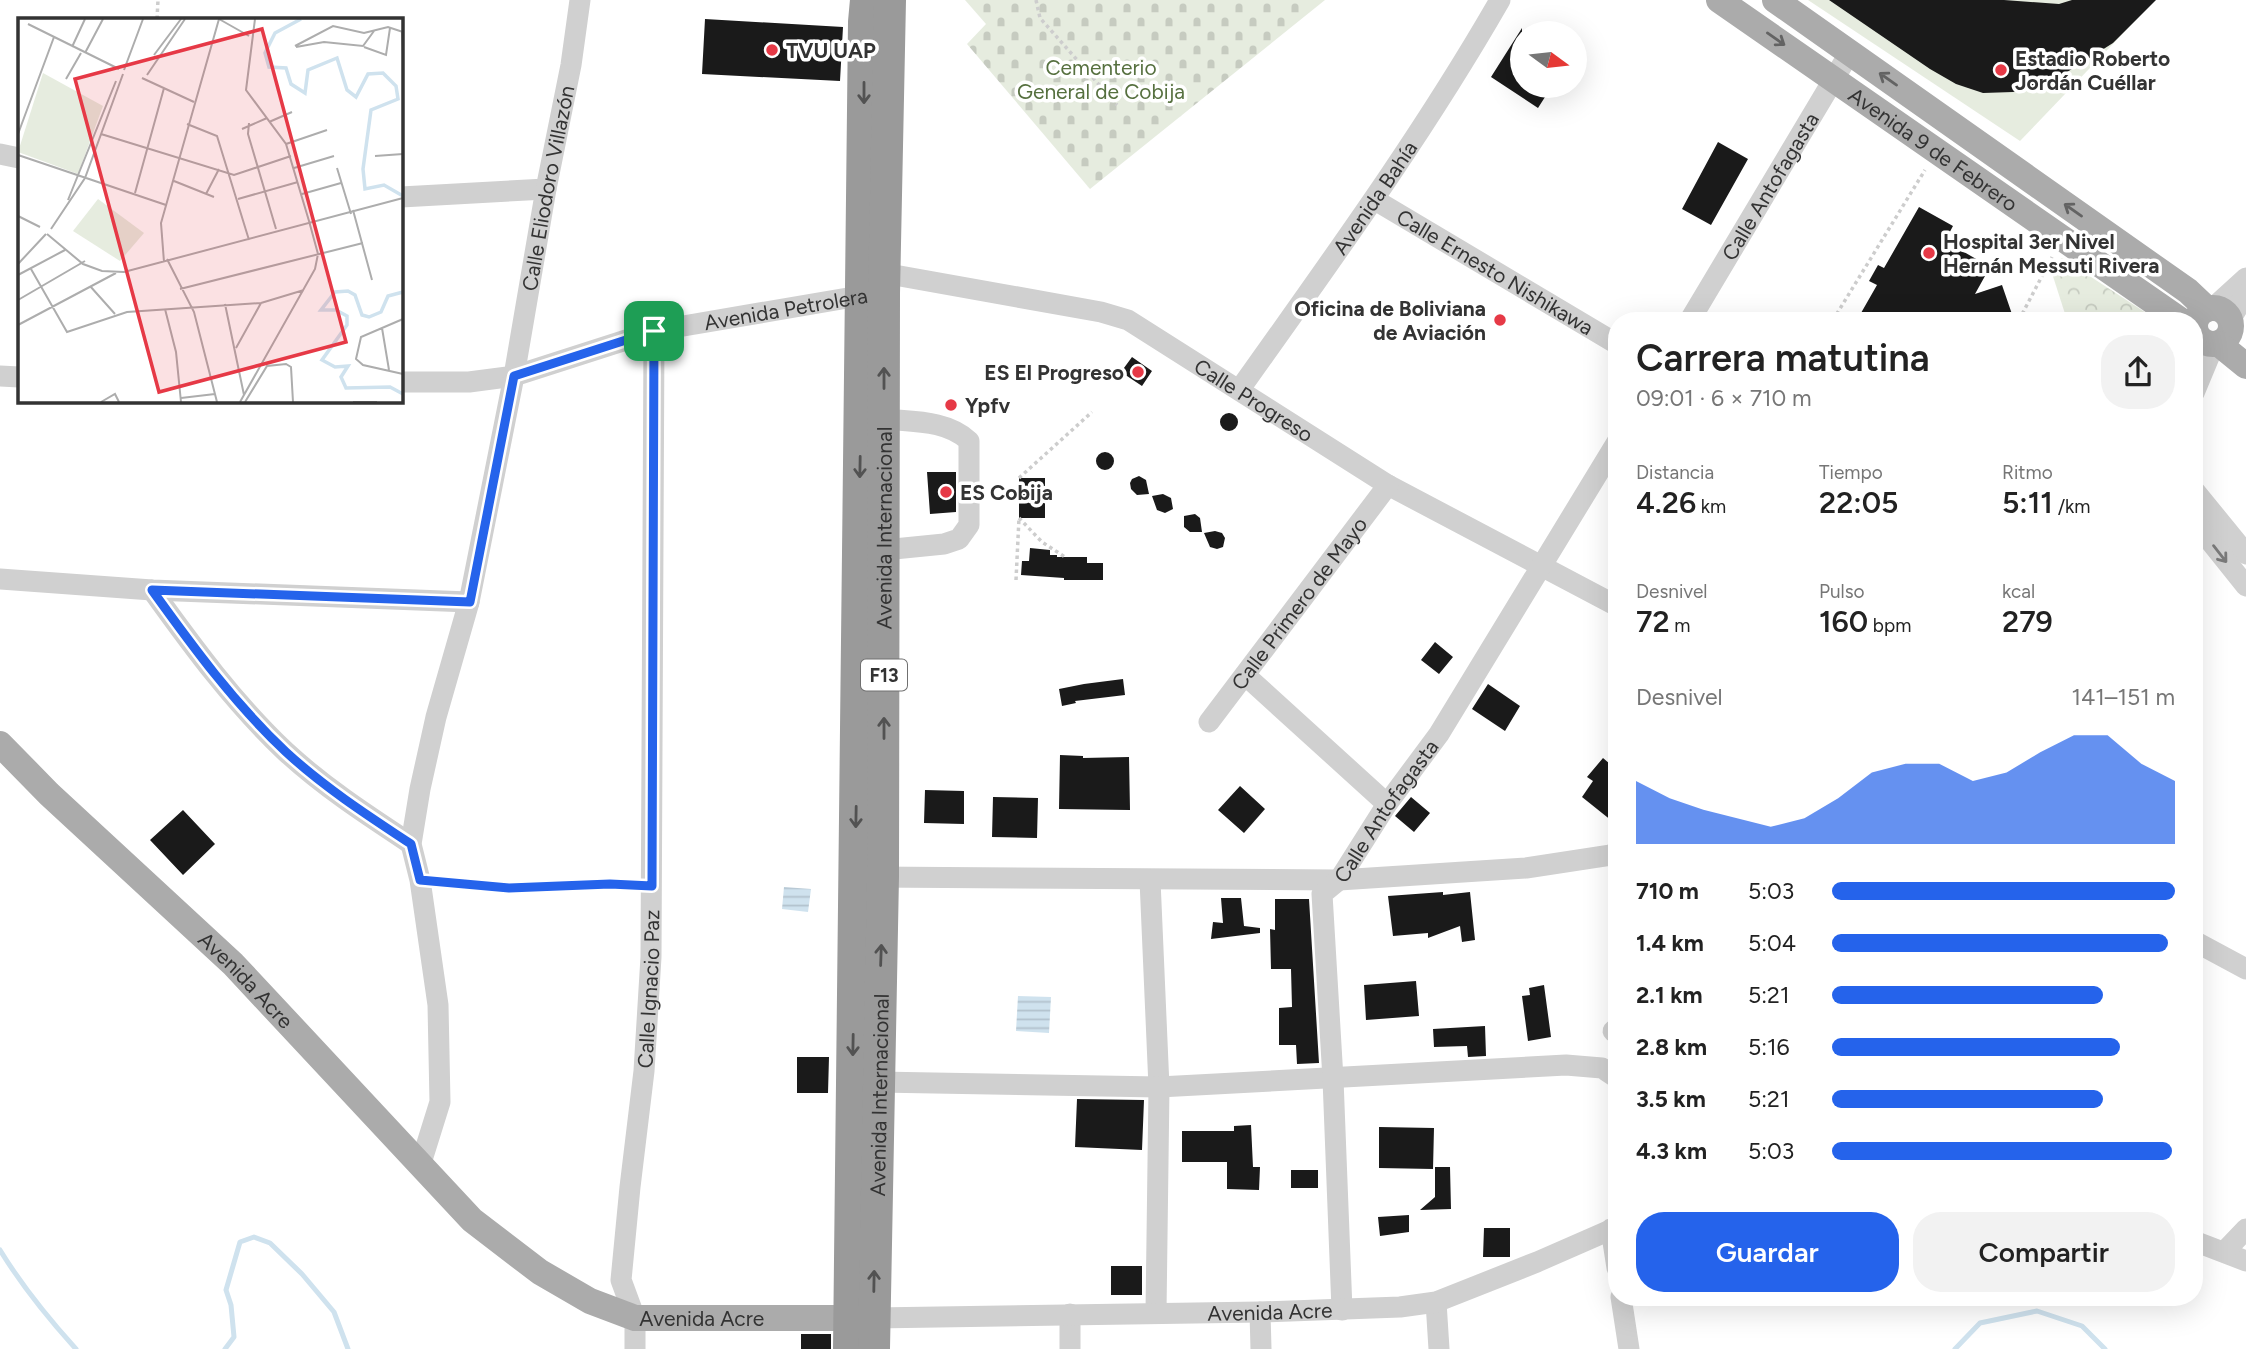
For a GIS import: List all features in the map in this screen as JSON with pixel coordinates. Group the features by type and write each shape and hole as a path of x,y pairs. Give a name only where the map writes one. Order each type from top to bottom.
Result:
{"highway":[{"name":"Avenida Internacional","path":"866,0 864,22 873,283 869,877 862,1317 874,1349"},
{"name":"Avenida Internacional","path":"849,1349 862,1317 878,1082 869,877 884,550 884,419 873,283 890,0"}],"main road":[{"name":"Avenida 9 de Febrero","path":"1719,0 2168,312"},
{"name":"Avenida 9 de Febrero","path":"1775,0 2188,291 2201,312"},
{"name":"Avenida 9 de Febrero","path":"2203,315 2213,331 2246,366"},
{"name":"Avenida Acre","path":"0,744 49,794 233,964 472,1220 540,1272 590,1301 635,1318 862,1317"}],"street":[{"name":"Calle Eliodoro Villazón","path":"411,844 436,717 470,602 571,65 580,0"},
{"name":"Avenida Bahía","path":"1240,389 1375,200 1470,52 1500,0"},
{"name":"Calle Antofagasta","path":"1695,312 1850,52"},
{"path":"0,154 18,158"},
{"path":"402,197 546,189"},
{"name":"Calle Ernesto Nishikawa","path":"1375,200 1608,339"},
{"path":"2203,364 2213,331 2246,278"},
{"name":"Avenida Petrolera","path":"402,382 469,382 514,376 654,331 873,283"},
{"name":"Calle Progreso","path":"873,283 1101,312 1128,320 1388,485 1608,601"},
{"path":"2213,331 2246,294"},
{"name":"Calle Ignacio Paz","path":"635,1349 635,1318 621,1280 644,1071 651,957 654,331"},
{"path":"0,376 18,376"},
{"path":"884,419 944,426 959,431 969,441 969,525 959,539 944,544 884,550"},
{"name":"Calle Antofagasta","path":"1342,1310 1333,1079 1322,894 1339,880 1387,804 1439,734 1608,457"},
{"name":"Calle Primero de Mayo","path":"1209,722 1388,485"},
{"path":"2203,500 2246,554"},
{"path":"2203,532 2246,586"},
{"path":"0,579 152,590 470,602"},
{"path":"152,590 213,674 285,751 342,799 411,844 420,880 438,1004 440,1102 421,1166"},
{"path":"1245,675 1387,804"},
{"path":"869,877 1339,880 1526,868 1608,855"},
{"path":"1150,880 1159,1087 1156,1312"},
{"path":"2203,946 2246,969"},
{"path":"878,1082 1159,1087 1566,1065 1602,1068 1608,1072"},
{"path":"2225,1251 2246,1229"},
{"name":"Avenida Acre","path":"862,1317 1260,1312 1400,1307 1436,1302 1608,1231"},
{"path":"2203,1244 2246,1261"},
{"path":"1436,1302 1439,1349"},
{"path":"1622,1306 1629,1349"},
{"path":"1260,1312 1261,1349"},
{"path":"1070,1314 1070,1349"}],"path":[{"path":"157,18 158,0"},
{"path":"1036,0 1040,18 1117,105"},
{"path":"1838,312 1937,150"},
{"path":"2023,312 2062,239"},
{"path":"1019,478 1091,412"},
{"path":"1016,580 1019,518 1042,542 1065,557"},
{"path":"420,880 509,888 610,884 652,886"}],"green space":[{"name":"Cementerio General de Cobija","path":"965,0 1325,0 1090,189 967,44 986,24"},
{"name":"Estadio Roberto Jordán Cuéllar","path":"1808,0 2155,0 2020,141"},
{"path":"2062,258 2145,312 2064,312 2050,267"}],"water":[{"path":"784,887 811,889 808,912 782,909"},
{"path":"1018,996 1051,997 1049,1033 1016,1031"}],"building":[{"name":"Estadio Roberto Jordán Cuéllar","path":"1829,0 2004,0 2059,4 2072,0 2156,0 2113,43 2064,74 2039,86 2013,92 1983,93 1956,84 1930,69"},
{"name":"TVU UAP","path":"705,19 843,27 840,81 702,74"},
{"path":"1510,47 1510,90 1491,77"},
{"path":"1523,98 1544,98 1538,108"},
{"path":"1718,142 1748,159 1711,225 1682,209"},
{"name":"Hospital 3er Nivel Hernán Messuti Rivera","path":"1919,207 1953,226 1945,241 1990,267 1975,294 2002,285 2011,312 1862,312 1877,285 1869,281 1878,265 1884,268"},
{"path":"1132,357 1152,371 1142,386 1121,372"},
{"path":"1229,413 1235,416 1238,422 1235,428 1229,431 1223,428 1220,422 1223,416"},
{"path":"1105,452 1111,455 1114,461 1111,467 1105,470 1099,467 1096,461 1099,455"},
{"name":"ES Cobija","path":"927,472 956,472 956,512 930,514"},
{"path":"1139,476 1146,480 1149,494 1137,495 1131,489 1132,479"},
{"path":"1019,478 1045,478 1045,518 1019,518"},
{"path":"1163,494 1171,498 1173,509 1165,513 1157,510 1152,496"},
{"path":"1195,514 1200,518 1202,532 1190,532 1184,527 1184,516"},
{"path":"1204,533 1222,533 1225,538 1223,547 1217,549 1210,547"},
{"path":"1030,548 1050,550 1050,555 1057,557 1087,557 1087,563 1103,563 1103,580 1064,580 1021,575 1022,561 1029,561"},
{"path":"1435,642 1453,657 1439,674 1421,660"},
{"path":"1123,679 1125,695 1075,701 1076,703 1062,706 1059,689"},
{"path":"1488,684 1520,706 1505,731 1472,709"},
{"path":"1060,755 1083,758 1129,757 1130,810 1059,809"},
{"path":"1603,758 1608,762 1608,818 1582,797 1593,781 1587,777"},
{"path":"1240,786 1265,809 1244,833 1218,810"},
{"path":"925,790 964,791 964,824 924,823"},
{"path":"993,797 1038,798 1037,838 992,837"},
{"path":"1411,797 1430,813 1414,832 1395,816"},
{"path":"183,810 215,844 183,875 150,840"},
{"path":"1443,892 1443,895 1470,892 1475,940 1462,942 1460,926 1428,938 1428,933 1393,936 1388,896"},
{"path":"1221,898 1241,898 1244,926 1260,928 1260,933 1211,939 1213,922 1223,923"},
{"path":"1275,899 1309,899 1319,1063 1297,1064 1296,1045 1279,1045 1279,1008 1292,1007 1291,969 1271,969 1270,929 1275,930"},
{"path":"1416,981 1419,1016 1366,1020 1364,985"},
{"path":"1544,985 1551,1037 1528,1041 1522,996 1530,995 1529,988"},
{"path":"1485,1026 1486,1056 1468,1057 1467,1046 1434,1047 1433,1029"},
{"path":"797,1057 829,1057 828,1093 797,1093"},
{"path":"1077,1099 1144,1100 1142,1150 1075,1147"},
{"path":"1251,1125 1253,1167 1260,1167 1259,1190 1227,1189 1227,1162 1182,1162 1182,1131 1234,1131 1234,1126"},
{"path":"1379,1127 1434,1128 1433,1169 1379,1168"},
{"path":"1435,1167 1450,1167 1451,1209 1420,1210 1435,1197"},
{"path":"1291,1170 1318,1170 1318,1188 1291,1188"},
{"path":"1409,1215 1409,1232 1380,1236 1378,1217"},
{"path":"1484,1228 1510,1228 1510,1257 1483,1257"},
{"path":"1111,1266 1142,1266 1142,1295 1111,1295"},
{"path":"801,1334 831,1334 831,1349 801,1349"}],"waterway":[{"path":"225,1349 234,1337 231,1305 226,1290 240,1242 254,1237 270,1243 302,1274 334,1312 348,1349"},
{"path":"0,1250 55,1326 76,1349"},
{"path":"1955,1349 1980,1323 2037,1311 2082,1326 2105,1349"}],"place":[{"name":"TVU UAP","path":"772,50"},
{"name":"Estadio Roberto Jordán Cuéllar","path":"2001,70"},
{"name":"Hospital 3er Nivel Hernán Messuti Rivera","path":"1929,253"},
{"name":"Oficina de Boliviana de Aviación","path":"1500,320"},
{"name":"ES El Progreso","path":"1138,372"},
{"name":"Ypfv","path":"951,405"},
{"name":"ES Cobija","path":"946,492"}],"route":[{"path":"654,331 652,886 610,884 509,888 420,880 411,844 342,799 285,751 213,674 152,590 470,602 514,376 654,331"}]}
